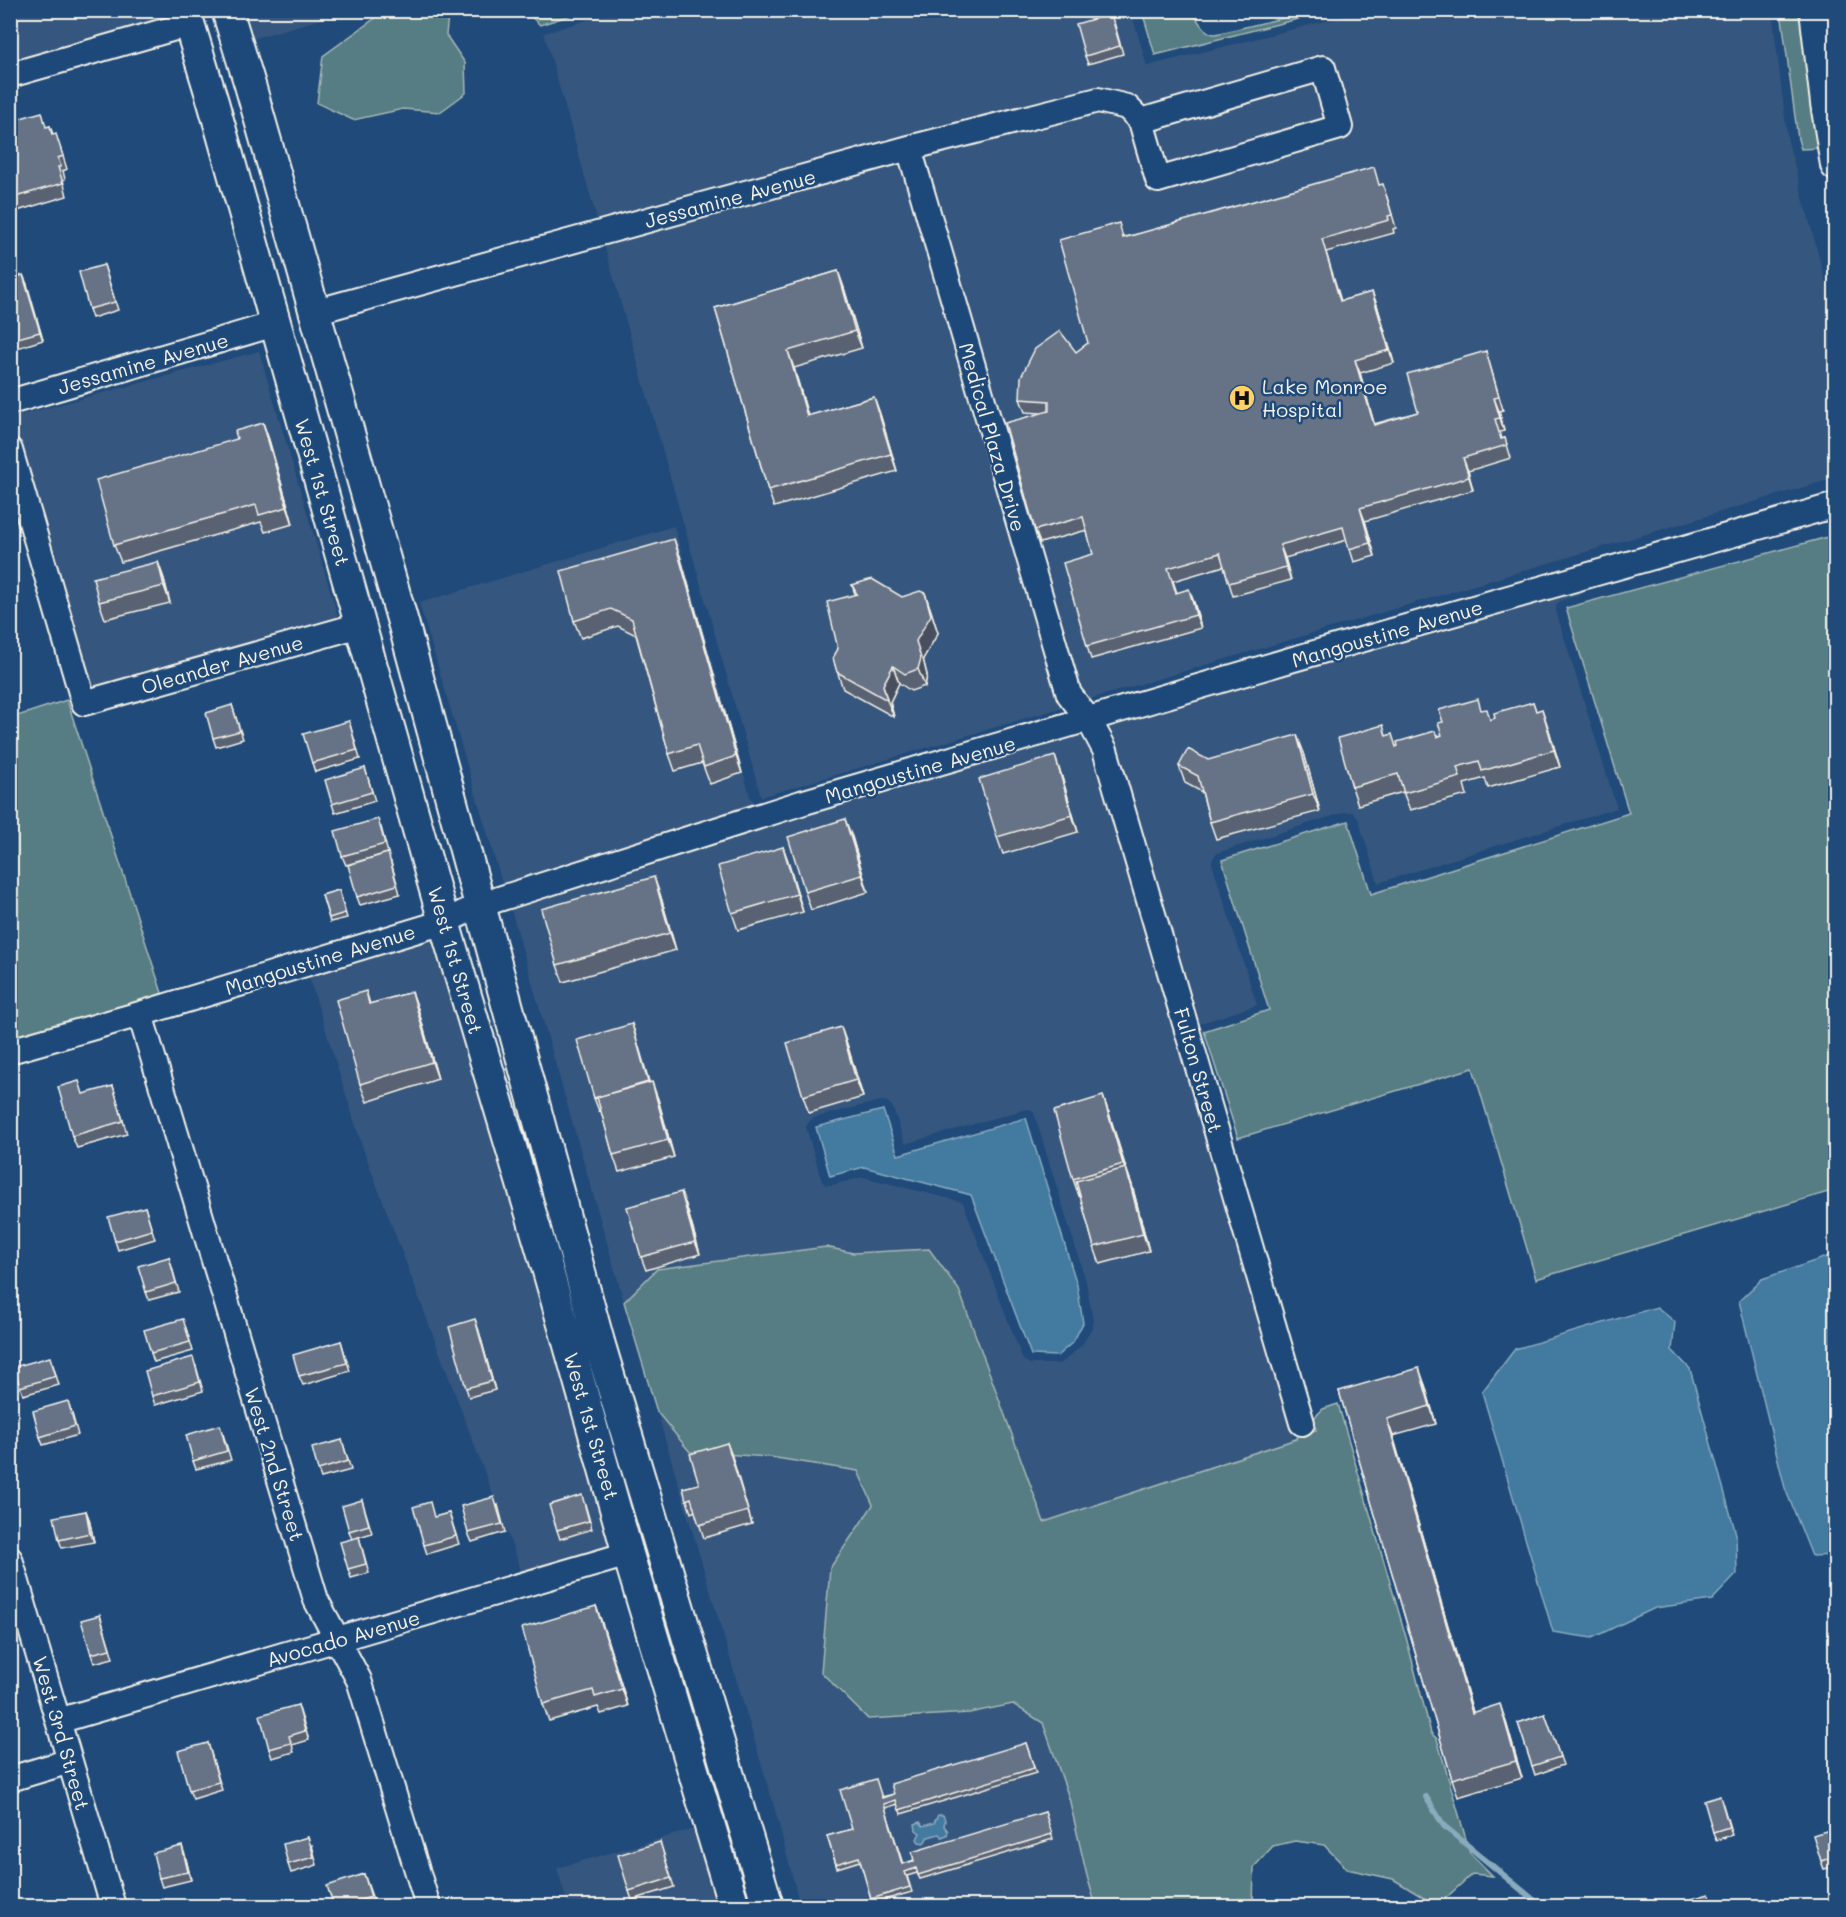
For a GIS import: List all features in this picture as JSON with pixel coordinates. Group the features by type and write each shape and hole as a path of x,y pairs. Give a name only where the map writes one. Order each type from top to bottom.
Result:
{"main road":[{"name":"West 1st Street","path":"227,10 404,626 599,1342 768,1906"},
{"path":"1815,10 1836,165"},
{"name":"West 1st Street","path":"187,17 444,922 548,1271 628,1554 734,1906"},
{"path":"234,176 257,209 279,281 287,291 314,312"},
{"path":"275,324 293,333 303,344 317,380 343,413"},
{"path":"628,1554 656,1581 668,1619 687,1636"}],"street":[{"path":"10,75 187,17"},
{"path":"1323,68 1340,127 1158,180 1141,121 1323,68"},
{"name":"Jessamine Avenue","path":"314,312 909,148 1098,100 1127,107 1141,121"},
{"name":"Medical Plaza Drive","path":"909,148 1069,694 1089,720"},
{"name":"Jessamine Avenue","path":"10,402 275,324"},
{"name":"Oleander Avenue","path":"10,450 84,703 360,625"},
{"name":"Mangoustine Avenue","path":"10,1051 444,922 480,905 783,809 1301,657 1836,505"},
{"name":"Fulton Street","path":"1089,720 1105,750 1302,1423"},
{"name":"West 2nd Street","path":"140,1014 316,1600 359,1680 428,1906"},
{"name":"Avocado Avenue","path":"58,1721 628,1554"},
{"name":"West 3rd Street","path":"10,1558 113,1906"},
{"path":"10,1779 70,1761"}],"shaded area":[{"path":"244,10 349,10 349,11 252,39"},
{"name":"Lake Monroe Hospital","path":"620,10 1131,11 1147,66 1365,11 1772,11 1788,141 1835,317 1835,478 761,797 544,33"},
{"path":"11,11 155,11 158,22 11,65"},
{"path":"259,351 339,620 93,690 13,417"},
{"path":"674,526 751,799 759,805 503,886 419,603"},
{"path":"1581,588 1583,594 1560,601 1556,605 1556,611 1617,808 1378,883 1358,818 1352,812 1345,812 1217,853 1212,863 1257,1005 1198,1024 1117,746 1106,726"},
{"path":"1082,733 1094,754 1293,1436 1296,1439 1044,1522 959,1290 929,1249 853,1253 826,1247 657,1269 624,1302 510,906 777,821","holes":["886,1101 892,1106 905,1144 1023,1110 1030,1109 1034,1113 1086,1282 1093,1321 1082,1345 1063,1362 1030,1364 1023,1360 963,1202 863,1177 832,1185 826,1185 822,1181 806,1127 809,1122 814,1118"]},
{"path":"433,936 614,1548 523,1575 362,1146 308,974"},
{"path":"883,1110 898,1155 1026,1118 1077,1285 1083,1323 1073,1342 1057,1356 1031,1355 971,1195 864,1167 830,1176 816,1127"},
{"path":"1835,1254 1835,1555 1812,1556 1785,1488 1739,1301 1762,1279"},
{"path":"1657,1307 1675,1322 1672,1350 1690,1369 1736,1534 1737,1574 1712,1600 1655,1608 1592,1638 1553,1632 1482,1392 1515,1349"},
{"path":"657,1412 690,1452 770,1457 858,1471 873,1505 830,1568 969,1713 1013,1704 1043,1723 1069,1798 1096,1906 800,1906 775,1810"},
{"path":"938,1815 943,1815 947,1835 942,1837 939,1834 928,1837 924,1843 919,1842 917,1839 920,1833 916,1830 915,1824 920,1822 923,1826 934,1823"},
{"path":"697,1828 720,1906 568,1906 557,1868"}],"green space":[{"path":"385,11 454,11 448,15 446,35 465,63 466,93 440,112 403,109 353,120 317,103 323,56"},
{"path":"525,11 578,11 540,25"},
{"path":"1142,11 1192,11 1208,32 1216,34 1312,11 1330,11 1155,55"},
{"path":"1781,11 1803,11 1821,148 1801,149 1798,139"},
{"path":"1835,535 1835,1190 1536,1279 1473,1068 1238,1138 1204,1031 1269,1010 1222,860 1348,821 1371,894 1629,813 1566,608"},
{"path":"67,700 163,996 11,1040 11,718"},
{"path":"826,1247 853,1253 929,1249 959,1290 1044,1522 1296,1439 1299,1435 1316,1430 1313,1419 1323,1409 1338,1404 1406,1637 1431,1733 1437,1739 1470,1853 1493,1876 1472,1874 1437,1906 1393,1879 1347,1869 1324,1845 1295,1841 1273,1846 1254,1867 1253,1906 1096,1906 1069,1798 1043,1723 1013,1704 969,1713 868,1719 821,1672 830,1568 873,1505 858,1471 770,1457 690,1452 657,1412 624,1302 657,1269"}],"building":[{"path":"1111,14 1120,46 1085,56 1076,24"},
{"path":"42,112 46,127 50,126 52,135 56,134 63,156 58,158 61,167 58,167 63,183 12,198 10,192 10,121"},
{"name":"Lake Monroe Hospital","path":"1374,167 1379,185 1383,184 1392,215 1388,216 1389,220 1322,239 1340,301 1372,292 1389,350 1355,360 1374,425 1418,412 1407,374 1486,351 1499,397 1494,398 1500,418 1495,419 1501,439 1505,438 1507,445 1463,458 1469,477 1360,508 1370,543 1349,549 1343,527 1280,545 1286,567 1229,583 1220,553 1168,568 1176,593 1189,589 1196,615 1087,646 1063,563 1093,554 1083,517 1035,530 1005,423 1049,411 1049,401 1020,399 1021,377 1035,349 1060,331 1076,352 1088,343 1059,240 1119,223 1123,238"},
{"path":"104,265 115,302 89,309 79,272"},
{"path":"838,271 855,331 788,351 807,416 874,397 891,454 768,490 715,308"},
{"path":"23,275 40,332 14,339 10,328 10,279"},
{"path":"263,423 287,507 259,515 256,505 114,545 96,480 237,439 235,431"},
{"path":"674,539 736,756 704,767 697,745 669,754 632,619 611,609 574,621 561,571"},
{"path":"158,562 164,586 99,602 93,578"},
{"path":"872,579 902,597 920,591 925,593 931,615 916,641 921,658 918,669 905,674 893,666 883,685 887,700 837,672 833,658 838,649 827,602 857,594 852,585"},
{"path":"1478,699 1481,710 1487,709 1490,720 1495,718 1494,713 1533,702 1536,711 1542,709 1554,750 1482,771 1479,761 1457,767 1460,777 1404,793 1398,774 1352,787 1338,738 1383,725 1386,736 1392,734 1396,747 1397,742 1435,731 1437,737 1442,735 1438,723 1443,722 1439,710"},
{"path":"232,705 240,731 213,738 206,713"},
{"path":"349,721 357,750 312,763 303,734"},
{"path":"1297,735 1313,794 1210,822 1198,776 1179,766 1188,749 1208,760"},
{"path":"1055,756 1072,815 997,837 979,779"},
{"path":"365,768 372,792 332,804 325,780"},
{"path":"378,819 385,844 342,856 335,831"},
{"path":"845,819 862,875 805,892 788,837"},
{"path":"783,847 797,894 732,913 718,866"},
{"path":"388,853 397,885 357,897 348,865"},
{"path":"654,877 670,933 557,965 541,909"},
{"path":"339,890 345,913 329,918 322,895"},
{"path":"366,991 369,1004 412,992 432,1062 360,1084 336,1000"},
{"path":"632,1024 648,1082 594,1098 577,1040"},
{"path":"841,1027 856,1080 803,1096 787,1043"},
{"path":"79,1081 83,1094 113,1086 123,1121 72,1136 58,1087"},
{"path":"652,1082 668,1140 613,1155 597,1097"},
{"path":"1103,1096 1123,1164 1073,1179 1054,1111"},
{"path":"1126,1168 1143,1234 1094,1247 1076,1181"},
{"path":"681,1192 695,1242 641,1257 627,1207"},
{"path":"145,1207 152,1230 115,1241 108,1217"},
{"path":"169,1257 176,1283 146,1292 138,1266"},
{"path":"10,1267 15,1282 10,1283"},
{"path":"183,1319 190,1342 151,1353 144,1330"},
{"path":"475,1319 492,1381 466,1388 449,1327"},
{"path":"341,1341 347,1363 299,1376 293,1355"},
{"path":"50,1357 56,1376 20,1387 14,1367"},
{"path":"193,1357 200,1382 152,1396 145,1371"},
{"path":"1419,1368 1430,1406 1387,1419 1472,1713 1500,1704 1516,1761 1452,1779 1339,1391"},
{"path":"68,1401 75,1426 40,1437 33,1411"},
{"path":"220,1425 227,1451 193,1461 186,1435"},
{"path":"342,1440 348,1461 318,1470 312,1448"},
{"path":"727,1443 748,1511 699,1525 691,1498 686,1500 683,1488 699,1484 690,1454"},
{"path":"582,1495 589,1521 557,1530 549,1505"},
{"path":"494,1497 502,1524 468,1533 461,1506"},
{"path":"362,1500 369,1525 349,1531 342,1506"},
{"path":"430,1502 434,1517 449,1513 456,1536 424,1545 413,1507"},
{"path":"86,1511 90,1533 59,1540 54,1517"},
{"path":"359,1537 366,1564 348,1569 340,1542"},
{"path":"596,1606 622,1689 595,1697 593,1690 543,1704 522,1628"},
{"path":"100,1615 110,1649 91,1654 81,1620"},
{"path":"298,1705 305,1731 289,1736 291,1743 269,1749 260,1715"},
{"path":"1545,1714 1560,1757 1532,1766 1518,1723"},
{"path":"208,1743 219,1782 189,1790 178,1751"},
{"path":"1026,1743 1034,1768 899,1810 896,1800 884,1804 902,1864 914,1861 912,1852 1045,1812 1052,1834 918,1875 916,1868 905,1872 910,1887 871,1899 859,1857 836,1864 827,1836 852,1829 840,1790 876,1779 882,1798 894,1794 891,1784"},
{"path":"1720,1796 1729,1827 1713,1832 1704,1801"},
{"path":"1836,1828 1836,1856 1821,1861 1813,1835"},
{"path":"308,1837 314,1857 288,1864 283,1844"},
{"path":"660,1842 671,1878 629,1891 618,1855"},
{"path":"182,1846 188,1872 159,1878 153,1853"},
{"path":"364,1874 371,1897 348,1904 349,1906 334,1906 327,1886"},
{"path":"1709,1894 1713,1906 1668,1906"},
{"path":"687,1902 689,1906 674,1906"},
{"path":"1786,1902 1787,1906 1766,1906"}],"waterway":[{"path":"1426,1797 1444,1826 1541,1906"}],"place":[{"name":"Lake Monroe Hospital","path":"1242,398"}]}
